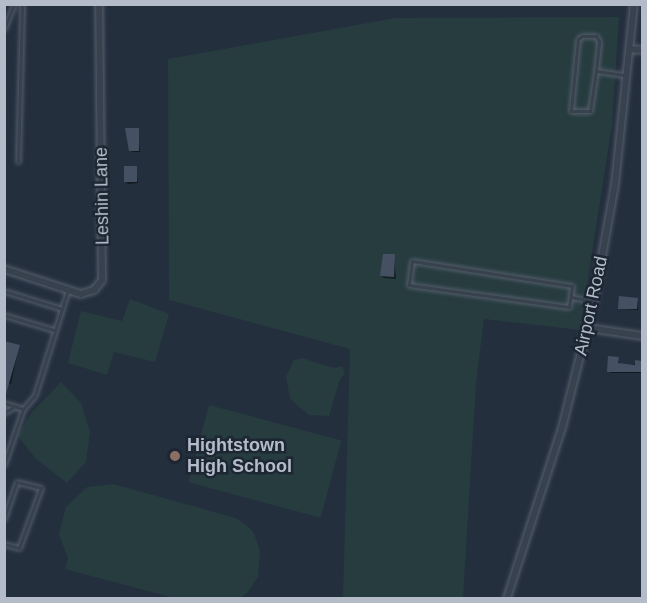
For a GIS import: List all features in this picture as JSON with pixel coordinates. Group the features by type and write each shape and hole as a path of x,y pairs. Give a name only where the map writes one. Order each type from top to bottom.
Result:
{"street":[{"name":"Leshin Lane","path":"4,269 68,290 88,293 99,285 103,274 99,4"},
{"name":"Airport Road","path":"507,598 562,428 594,302 615,184 634,4"},
{"path":"629,49 642,50"},
{"path":"588,328 642,336"}],"lane":[{"path":"4,30 14,4"},
{"path":"18,162 22,4"},
{"path":"582,36 596,36 599,41 596,71 590,111 572,111 578,39 582,36"},
{"path":"596,71 626,75"},
{"path":"411,261 572,286 571,297 569,307 409,285 411,261"},
{"path":"4,465 23,409 35,394 68,290"},
{"path":"4,291 62,309"},
{"path":"571,297 594,302"},
{"path":"4,315 55,331"},
{"path":"4,403 23,409"},
{"path":"4,413 15,406"},
{"path":"4,519 17,482 41,488 19,548 4,544"}],"green space":[{"path":"619,17 612,125 580,330 484,319 476,383 463,598 343,598 350,349 169,300 168,59 396,18"},
{"path":"130,299 169,314 155,362 114,352 107,375 68,363 81,311 122,321"},
{"path":"302,358 334,368 342,366 345,374 340,379 329,416 309,415 290,399 286,377 294,360"},
{"path":"61,382 81,403 90,432 86,462 67,483 35,458 18,436 31,413"},
{"path":"209,405 341,440 321,518 188,482"},
{"path":"113,484 236,518 246,525 254,533 260,551 258,577 247,593 240,598 174,598 65,569 68,558 59,534 66,507 87,487"}],"building":[{"path":"125,128 139,128 139,151 129,151"},
{"path":"124,166 137,166 137,182 124,182"},
{"path":"383,254 395,254 394,277 380,276"},
{"path":"619,296 638,298 637,309 618,309"},
{"path":"4,341 20,345 6,394 4,394"},
{"path":"608,356 619,357 618,363 635,365 635,360 642,361 642,372 607,372"}],"place":[{"name":"Hightstown High School","path":"175,456"}]}
